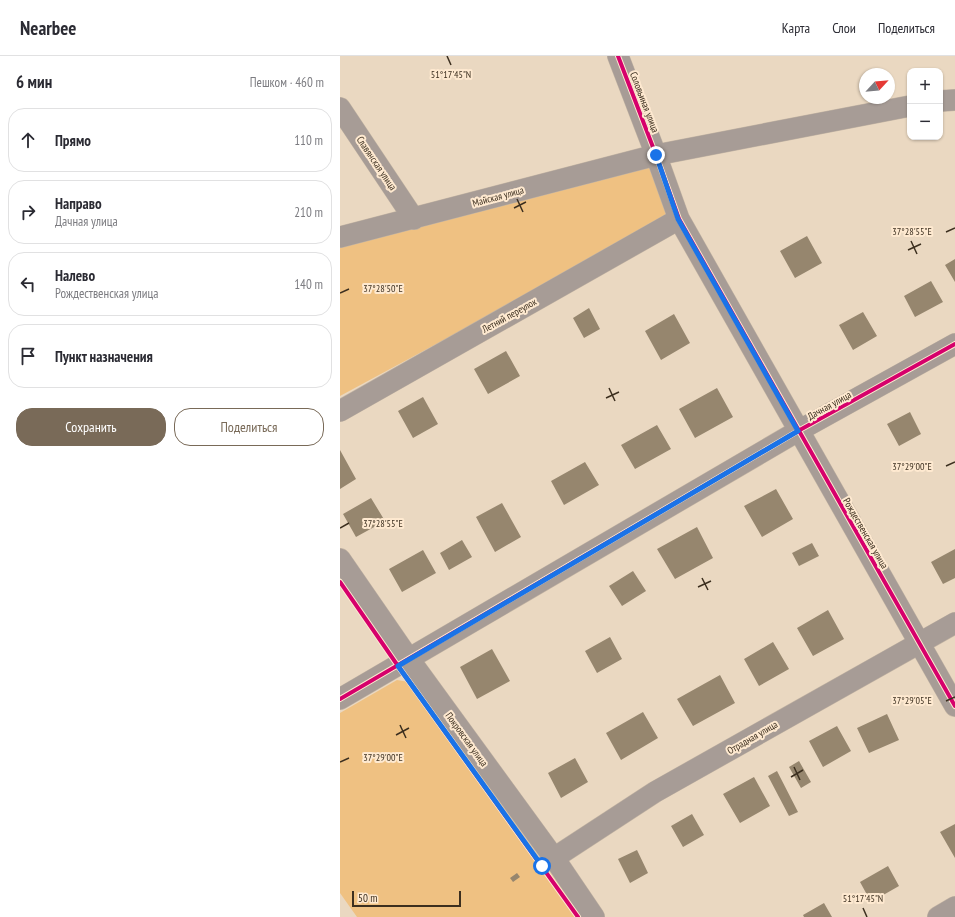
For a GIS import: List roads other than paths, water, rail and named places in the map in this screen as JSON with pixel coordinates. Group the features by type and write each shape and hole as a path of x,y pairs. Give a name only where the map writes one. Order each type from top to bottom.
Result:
{"street":[{"name":"Соловьиная улица","path":"618,56 656,155"},
{"path":"943,101 955,100"},
{"name":"Майская улица","path":"340,237 656,155 907,107"},
{"name":"Славянская улица","path":"340,108 414,219"},
{"name":"Рождественская улица","path":"656,155 678,219 955,706"},
{"name":"Летний переулок","path":"340,410 678,219"},
{"name":"Дачная улица","path":"340,700 798,431 955,344"},
{"name":"Покровская улица","path":"340,559 409,659 554,858 594,917"},
{"name":"Отрадная улица","path":"554,858 655,792 955,623"},
{"path":"938,917 955,907"}]}
